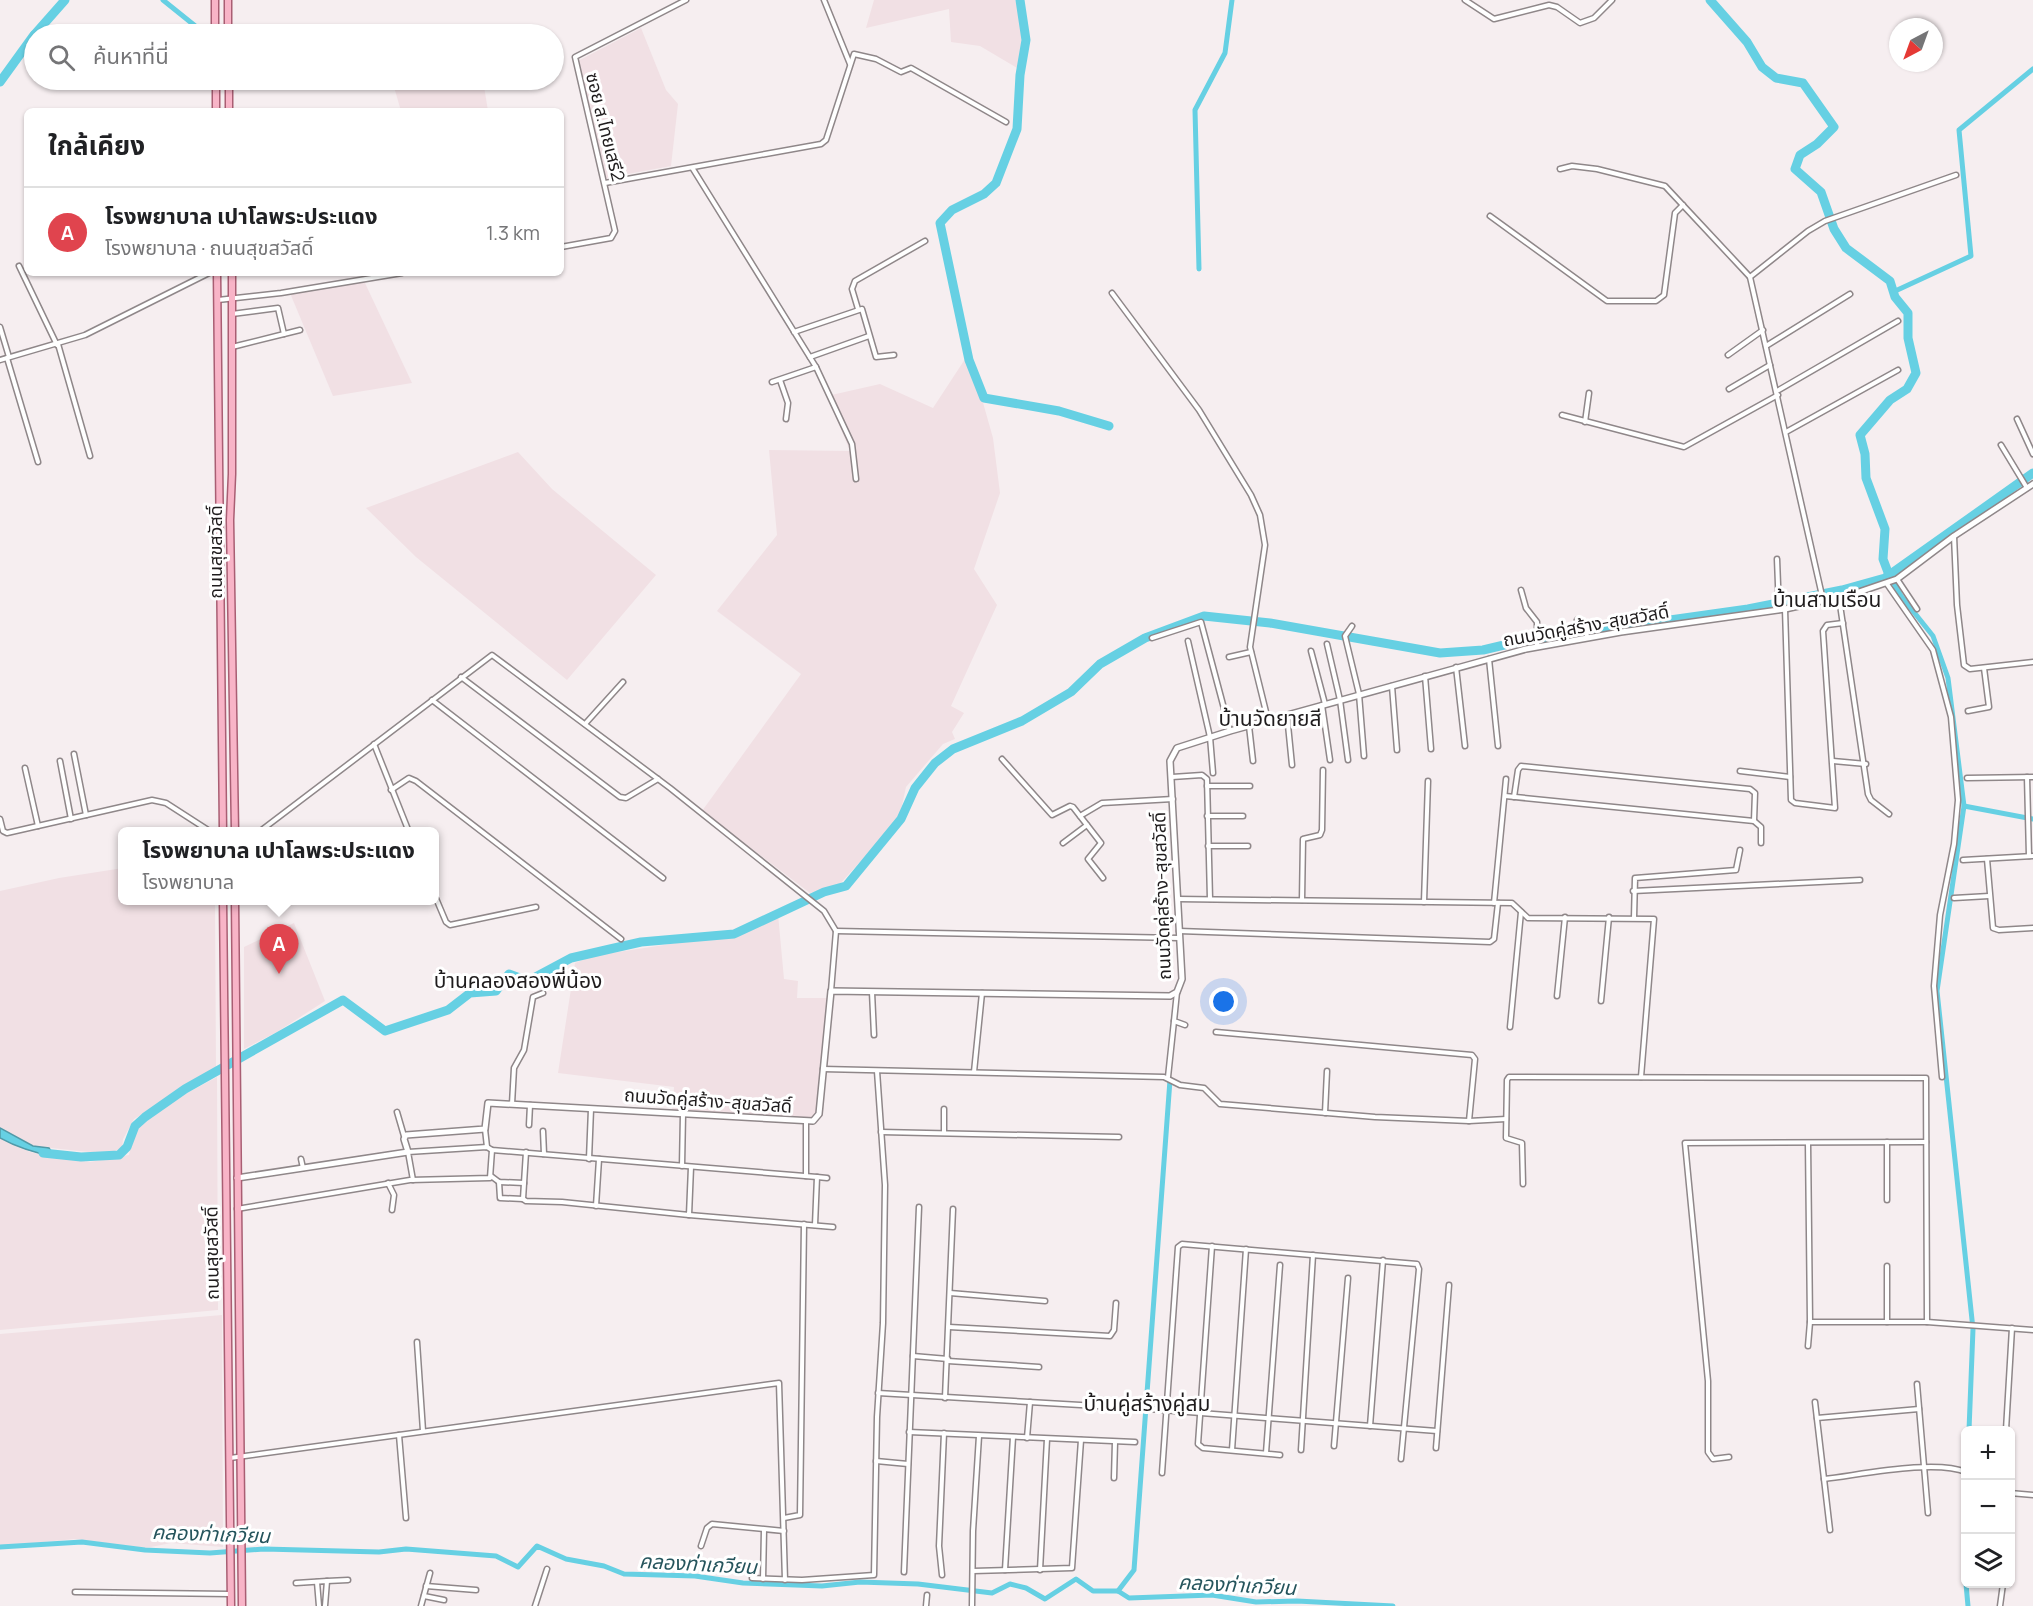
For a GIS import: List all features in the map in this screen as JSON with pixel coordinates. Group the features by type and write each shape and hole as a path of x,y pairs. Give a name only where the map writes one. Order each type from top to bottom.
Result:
{"main road":[{"path":"215,0 215,24"},
{"path":"228,0 228,24"},
{"path":"216,90 216,108"},
{"path":"229,90 229,108"},
{"name":"ถนนสุขสวัสดิ์","path":"218,276 224,827"},
{"name":"ถนนสุขสวัสดิ์","path":"232,276 230,520 235,827"},
{"name":"ถนนสุขสวัสดิ์","path":"223,905 231,1606"},
{"name":"ถนนสุขสวัสดิ์","path":"235,905 242,1606"}],"street":[{"name":"ซอย ส.ไทยเสรี2","path":"564,246 614,236 615,223 575,57 686,0"},
{"path":"824,0 850,65"},
{"path":"1465,0 1494,20 1549,5 1557,7 1580,23 1594,18 1612,0"},
{"path":"605,183 822,144 826,140 854,54 876,59 901,72 912,68 1005,122"},
{"path":"1560,169 1565,166 1597,169 1659,183 1671,190 1750,277 1823,598"},
{"path":"693,169 816,367 852,444 856,479"},
{"path":"1750,277 1808,231 1825,221 1956,174"},
{"path":"1490,216 1607,301 1656,301 1664,295 1675,213 1683,205"},
{"path":"858,309 852,289 855,281 925,241"},
{"path":"19,267 57,344 90,456"},
{"path":"0,360 57,344 98,328 203,276"},
{"path":"218,300 290,292 384,276"},
{"path":"1112,293 1199,410 1257,507 1264,530 1265,545 1252,625 1251,652 1268,720"},
{"path":"1766,346 1850,294"},
{"path":"232,314 285,307"},
{"path":"278,308 284,334"},
{"path":"794,332 862,309 878,359 894,355"},
{"path":"1562,415 1684,447 1898,321"},
{"path":"0,327 38,462"},
{"path":"232,347 300,330"},
{"path":"1728,355 1762,330"},
{"path":"810,357 869,336"},
{"path":"1729,389 1770,365"},
{"path":"772,382 816,367"},
{"path":"1786,432 1898,370"},
{"path":"780,380 788,403 786,419"},
{"path":"1585,422 1589,393"},
{"path":"2017,419 2033,454"},
{"path":"2001,445 2023,482 2031,486"},
{"name":"ถนนวัดคู่สร้าง-สุขสวัสดิ์","path":"485,1129 488,1103 813,1121 819,1114 831,991 1170,996 1177,992 1182,979 1170,756 1174,750 1230,730 1586,633 1781,608 1823,598 1839,598 1892,581 1954,536 2031,486"},
{"path":"1954,536 1963,660 1967,668 2033,662"},
{"path":"1777,558 1792,802 1835,808 1823,631 1827,625 1843,623"},
{"path":"1892,581 1917,609"},
{"path":"1892,581 1938,660 1952,727 1958,808 1940,915 1934,986 1942,1077"},
{"path":"1521,590 1526,608 1537,622 1536,645"},
{"path":"1839,598 1866,764 1869,798 1888,814"},
{"path":"1576,620 1586,633"},
{"path":"1152,638 1201,621 1230,730"},
{"path":"1352,626 1345,637 1359,694 1364,756"},
{"path":"1188,641 1210,737 1213,773"},
{"path":"1327,644 1340,700 1348,760"},
{"path":"1311,651 1323,704 1330,760"},
{"path":"1229,657 1251,652"},
{"path":"265,827 460,677 492,655 658,779 813,901 830,918 836,931 831,991"},
{"path":"1489,658 1498,746"},
{"path":"1456,667 1465,746"},
{"path":"1968,711 1989,707 1984,668"},
{"path":"1425,676 1431,749"},
{"path":"460,677 620,797 626,798 658,779"},
{"path":"585,724 623,682"},
{"path":"1392,685 1398,750"},
{"path":"432,700 663,878"},
{"path":"1287,714 1292,765"},
{"path":"1248,725 1252,761"},
{"path":"374,744 407,827"},
{"path":"74,754 86,815"},
{"path":"1002,759 1052,815 1070,806 1080,816 1101,844 1088,859 1103,878"},
{"path":"60,761 71,819"},
{"path":"1833,761 1866,764"},
{"path":"1514,797 1518,770 1521,766 1646,777 1750,789 1755,793 1754,820"},
{"path":"25,768 38,826"},
{"path":"1302,900 1303,839 1320,836 1322,830 1323,770"},
{"path":"1740,771 1790,777"},
{"path":"1172,777 1204,776 1207,786 1210,899"},
{"path":"1963,860 2031,856 2027,824 2030,777 1967,778"},
{"path":"391,790 409,778 416,781 621,939"},
{"path":"1179,931 1490,942 1494,939 1506,779"},
{"path":"1425,902 1428,781"},
{"path":"1207,786 1250,786"},
{"path":"1505,796 1754,820 1761,827 1761,843"},
{"path":"1080,816 1102,803 1174,799"},
{"path":"0,819 3,831 6,833 152,800 160,801 204,827"},
{"path":"1207,816 1243,816"},
{"path":"1063,843 1087,825"},
{"path":"1208,846 1248,846"},
{"path":"1634,918 1635,878 1736,870 1740,850"},
{"path":"1987,859 1993,928 1998,930 2033,928"},
{"path":"1633,891 1860,880"},
{"path":"1954,898 1989,896"},
{"path":"1178,899 1512,903 1528,918 1654,919 1641,1077"},
{"path":"439,905 446,922 450,925 536,907"},
{"path":"1510,1027 1521,911"},
{"path":"1557,996 1564,917"},
{"path":"1601,1001 1609,917"},
{"path":"836,931 1179,938"},
{"path":"872,992 874,1035"},
{"path":"1168,1077 1177,992"},
{"path":"512,1104 514,1068 524,1050 530,1005 533,997 543,993"},
{"path":"974,1072 982,993"},
{"path":"1174,1022 1185,1025"},
{"path":"1216,1032 1472,1055 1475,1059 1469,1121"},
{"path":"823,1069 1168,1077 1177,1084 1204,1088 1220,1104 1325,1113 1469,1121 1506,1119"},
{"path":"752,1578 785,1580 874,1575 878,1393 884,1284 884,1152 877,1071"},
{"path":"1325,1113 1327,1071"},
{"path":"1523,1184 1523,1144 1506,1139 1507,1080 1509,1077 1926,1078 1927,1322"},
{"path":"529,1125 530,1105"},
{"path":"589,1159 591,1108"},
{"path":"944,1109 944,1132"},
{"path":"398,1112 413,1180"},
{"path":"682,1166 683,1114"},
{"path":"806,1122 806,1176"},
{"path":"404,1136 485,1129 491,1176"},
{"path":"543,1131 544,1154"},
{"path":"881,1132 1119,1137"},
{"path":"1729,1457 1713,1459 1708,1452 1708,1381 1684,1146 1688,1142 1926,1142"},
{"path":"1887,1142 1887,1200"},
{"path":"1808,1143 1810,1323 1808,1346"},
{"path":"237,1178 408,1152 489,1148 599,1160 827,1178"},
{"path":"523,1199 526,1152"},
{"path":"301,1159 303,1168"},
{"path":"596,1206 599,1160"},
{"path":"689,1215 691,1167"},
{"path":"237,1209 413,1180 491,1176 500,1182 524,1183"},
{"path":"815,1225 817,1177"},
{"path":"500,1182 500,1198 833,1227"},
{"path":"388,1183 394,1195 392,1210"},
{"path":"904,1572 919,1207"},
{"path":"945,1398 953,1209"},
{"path":"783,1518 800,1515 804,1224"},
{"path":"1161,1473 1178,1246 1212,1246 1313,1256 1413,1262 1419,1269 1401,1460"},
{"path":"1212,1246 1200,1413 1200,1447 1280,1455"},
{"path":"1232,1450 1246,1249"},
{"path":"1301,1450 1313,1256"},
{"path":"1370,1425 1383,1260"},
{"path":"1266,1453 1280,1265"},
{"path":"1887,1266 1887,1322"},
{"path":"1334,1446 1348,1278"},
{"path":"1436,1449 1449,1285"},
{"path":"950,1293 1046,1301"},
{"path":"949,1327 1110,1336 1114,1330 1116,1303"},
{"path":"1810,1323 1927,1322 2033,1330"},
{"path":"2006,1426 2012,1328"},
{"path":"417,1342 423,1431"},
{"path":"913,1356 1039,1367"},
{"path":"229,1458 779,1383 785,1580"},
{"path":"1917,1384 1928,1513"},
{"path":"878,1393 1166,1410 1437,1431"},
{"path":"1027,1438 1030,1402"},
{"path":"1815,1402 1830,1530"},
{"path":"1817,1418 1919,1409"},
{"path":"909,1432 1135,1442"},
{"path":"942,1575 939,1546 944,1433"},
{"path":"399,1435 406,1518"},
{"path":"972,1606 979,1436"},
{"path":"1005,1570 1013,1437"},
{"path":"1040,1570 1047,1438"},
{"path":"973,1571 1073,1568 1081,1440"},
{"path":"1114,1478 1115,1442"},
{"path":"876,1461 908,1464"},
{"path":"1824,1479 1923,1468 1961,1471"},
{"path":"2015,1493 2033,1495"},
{"path":"701,1546 707,1528 712,1524 784,1531"},
{"path":"764,1530 764,1579"},
{"path":"535,1606 547,1569"},
{"path":"421,1606 429,1573"},
{"path":"296,1583 348,1580"},
{"path":"325,1606 327,1581"},
{"path":"317,1582 319,1606"},
{"path":"426,1586 476,1590"},
{"path":"2000,1606 2002,1588"},
{"path":"75,1592 231,1594"},
{"path":"926,1606 927,1595"},
{"path":"424,1596 444,1600"}],"shaded area":[{"path":"874,0 1015,0 1023,27 1022,71 980,46 951,42 949,9 866,28"},
{"path":"641,28 666,90 678,104 671,166 606,178 576,62"},
{"path":"395,90 485,90 488,108 400,108"},
{"path":"364,281 412,383 333,396 290,293"},
{"path":"969,353 993,438 1000,493 974,569 997,605 951,706 964,713 952,732 955,739 943,744 906,787 899,819 838,886 810,893 702,811 801,674 717,611 777,535 769,450 850,451 827,396 880,384 933,408"},
{"path":"518,452 552,489 656,575 567,680 416,557 366,508"},
{"path":"118,869 118,905 215,905 216,1069 134,1119 123,1139 122,1148 107,1154 33,1146 0,1128 0,891 59,878"},
{"path":"778,914 784,979 798,981 797,998 828,998 817,1115 809,1119 672,1111 674,1087 558,1073 575,963 592,956 716,937"},
{"path":"294,923 325,1001 277,1032 244,1049 244,947"},
{"path":"217,1077 218,1310 0,1330 0,1138 30,1152 90,1162 129,1155 137,1120"},
{"path":"222,1315 223,1547 171,1543 146,1548 75,1539 0,1546 0,1334"}],"water":[{"path":"0,1128 33,1146 49,1148 55,1157 13,1145 0,1138"}],"waterway":[{"path":"44,24 65,0"},
{"path":"163,0 193,24"},
{"path":"1020,0 1026,40 1020,75 1017,129 996,183 984,194 952,210 940,223 969,360 984,398 1059,411 1109,426"},
{"path":"1199,269 1195,110 1225,53 1232,0"},
{"path":"1710,0 1747,42 1762,67 1776,78 1803,83 1834,127 1817,144 1800,155 1795,169 1821,192 1834,229 1846,248 1890,281 1895,297 1908,313 1908,338 1916,373 1907,389 1890,400 1860,435 1865,454 1866,478 1885,529 1883,559 1889,575"},
{"path":"0,82 24,49"},
{"path":"1893,292 1971,256 1959,130 2033,69"},
{"path":"43,1153 81,1157 119,1155 127,1147 135,1126 185,1089 343,1000 385,1031 448,1010 470,993 496,991 509,974 528,981 571,958 610,949 641,942 734,934 824,892 846,886 901,819 915,788 935,763 953,749 1022,721 1071,692 1100,664 1145,638 1204,616 1270,623 1440,653 1483,650 1521,641 1748,609 1842,590 1885,578 2033,473"},
{"path":"1889,575 1901,596 1933,636 1948,678 1964,806 1937,991 1973,1329 1969,1426"},
{"path":"1964,806 2033,819"},
{"path":"1118,1591 1134,1570 1170,1080"},
{"name":"คลองท่าเกวียน","path":"0,1547 82,1542 145,1550 210,1553 264,1549 379,1552 406,1549 496,1556 518,1567 537,1546 566,1559 604,1566 624,1574 695,1576 743,1583 822,1586 860,1582 918,1584 992,1593 1010,1584 1026,1588 1045,1599 1076,1579 1093,1591 1118,1591 1129,1598 1212,1595 1256,1602 1297,1601 1393,1606"},
{"path":"1966,1588 1968,1606"}],"place":[{"name":"โรงพยาบาล เปาโลพระประแดง","path":"279,974"}],"district":[{"name":"บ้านสามเรือน","path":"1827,600"},
{"name":"บ้านวัดยายสี","path":"1270,719"},
{"name":"บ้านคลองสองพี่น้อง","path":"518,981"},
{"name":"บ้านคู่สร้างคู่สม","path":"1147,1404"}]}
